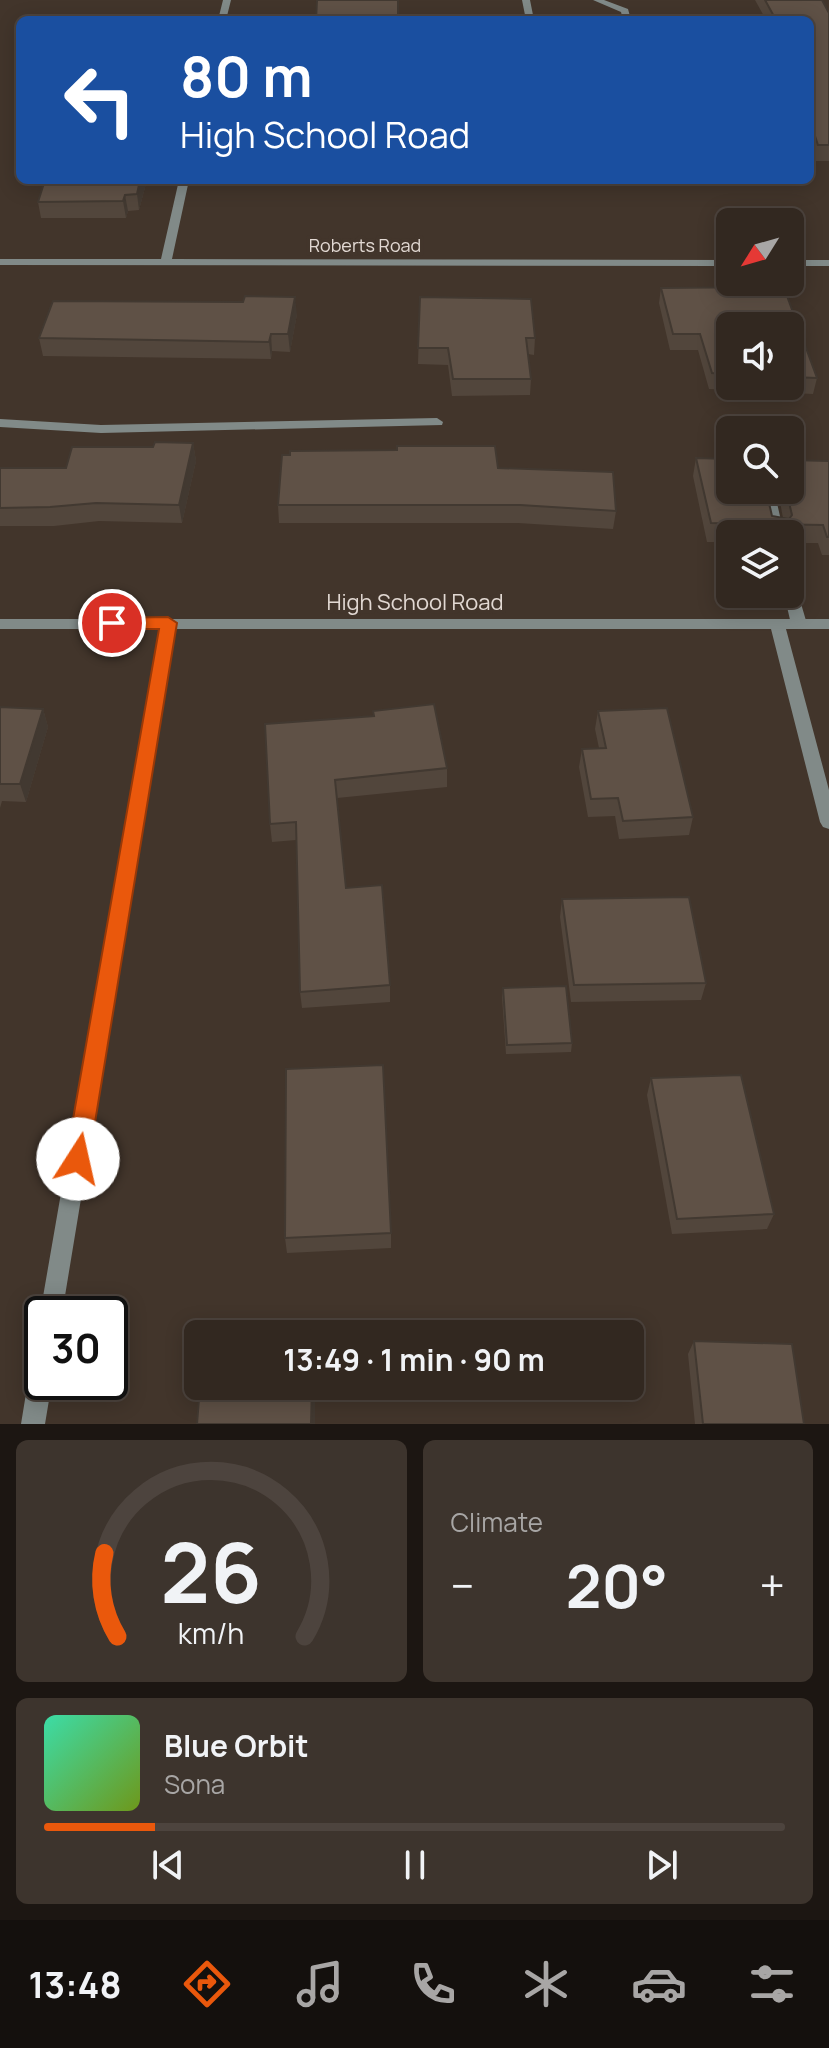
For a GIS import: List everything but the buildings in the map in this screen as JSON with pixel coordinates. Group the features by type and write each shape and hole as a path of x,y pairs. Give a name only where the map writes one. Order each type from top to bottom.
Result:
{"street":[{"path":"597,0 625,11 626,16"},
{"path":"166,263 183,184"},
{"name":"Roberts Road","path":"0,262 716,263"},
{"path":"804,263 829,263"},
{"path":"0,423 101,429 437,422"},
{"path":"795,608 799,624"},
{"path":"54,1296 168,623"},
{"name":"High School Road","path":"0,624 829,624"},
{"path":"777,624 829,822"},
{"path":"33,1424 37,1400"}],"route":[{"path":"78,1159 168,623 112,623"}]}
